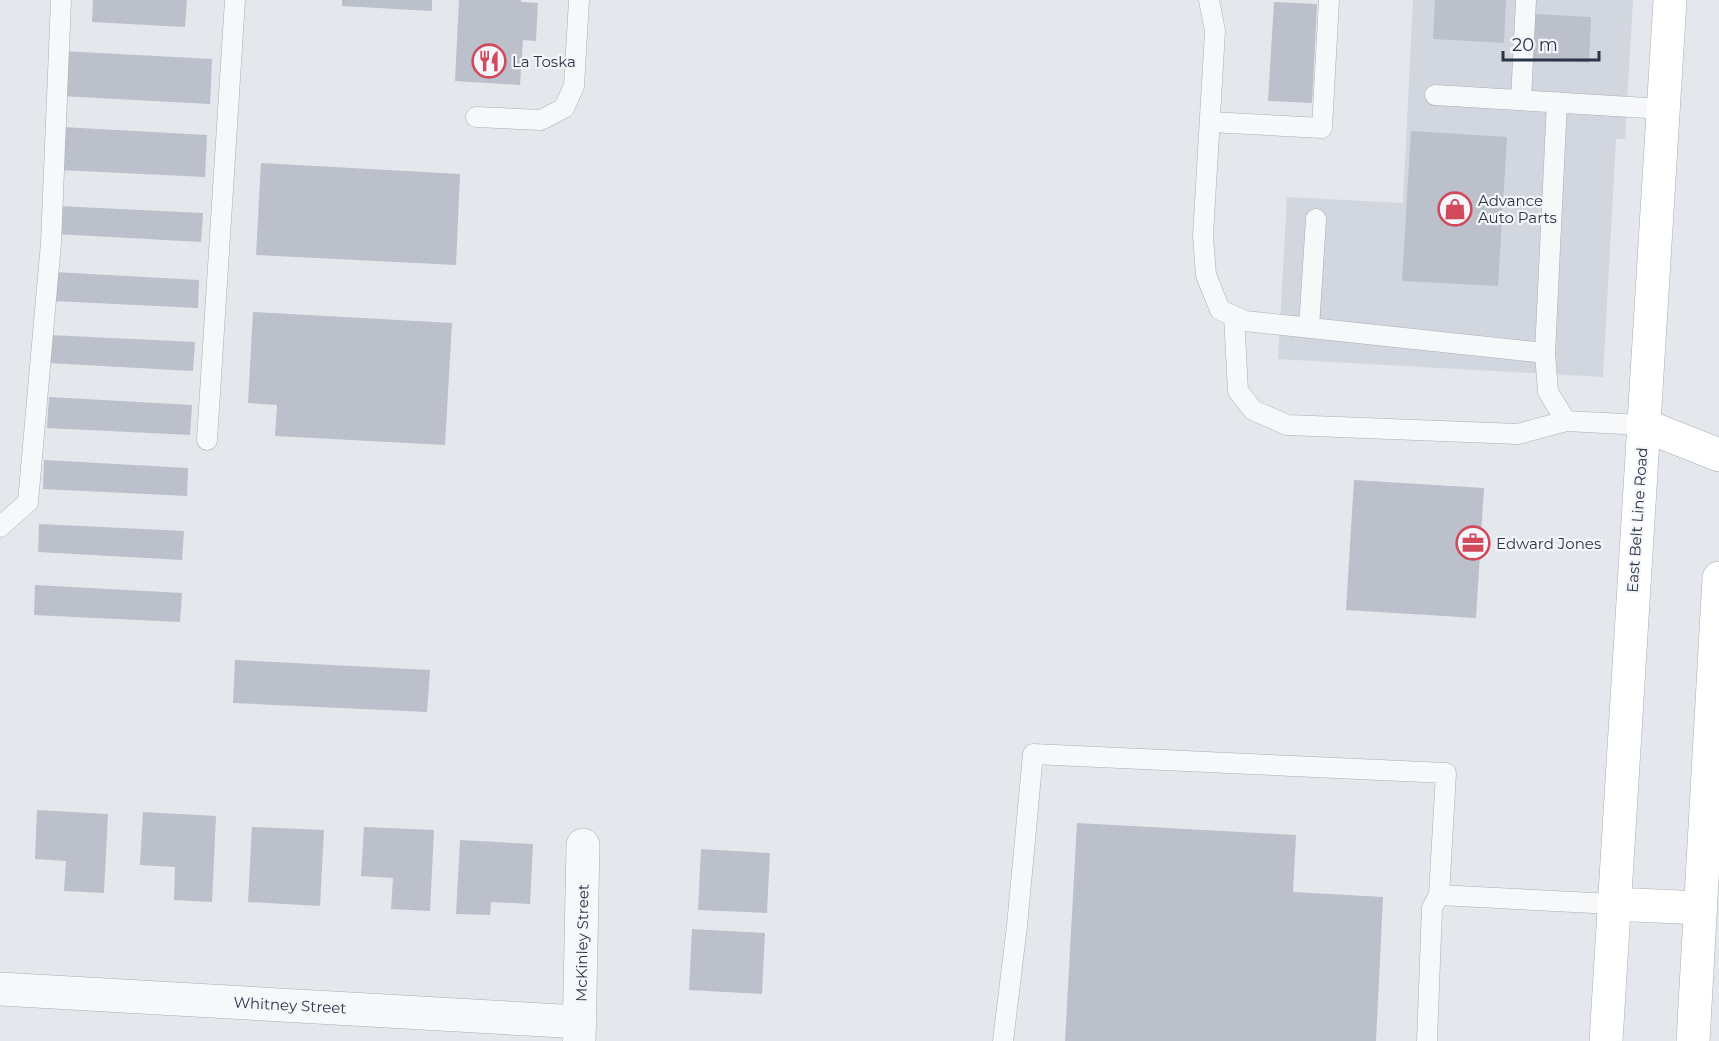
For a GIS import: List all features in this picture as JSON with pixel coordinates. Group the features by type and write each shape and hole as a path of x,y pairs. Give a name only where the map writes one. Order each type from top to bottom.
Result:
{"main road":[{"name":"East Belt Line Road","path":"1606,1041 1670,0"},
{"path":"1644,425 1719,455"},
{"path":"1693,1041 1719,578"},
{"path":"1613,904 1701,909"}],"street":[{"name":"McKinley Street","path":"579,1031 583,844"},
{"name":"Whitney Street","path":"0,989 579,1031"}],"lane":[{"path":"0,527 28,502 51,243 61,0"},
{"path":"207,440 235,0"},
{"path":"476,117 541,120 564,108 574,86 579,0"},
{"path":"1209,0 1215,31 1203,236 1206,275 1220,310 1245,321 1545,353"},
{"path":"1210,123 1322,128 1329,0"},
{"path":"1521,100 1526,0"},
{"path":"1435,95 1663,109"},
{"path":"1557,102 1545,353 1548,392 1566,421"},
{"path":"1309,328 1316,219"},
{"path":"1234,316 1238,391 1253,410 1287,425 1518,434 1566,421 1644,425"},
{"path":"1003,1041 1017,926 1033,754 1446,773 1439,895 1432,908 1427,1041"},
{"path":"1439,895 1613,904"}],"shaded area":[{"path":"1413,0 1633,0 1625,139 1616,139 1603,377 1278,359 1287,197 1403,203"}],"building":[{"path":"93,0 187,0 185,27 92,22"},
{"path":"342,0 432,0 432,11 342,6"},
{"name":"La Toska","path":"459,0 521,0 521,2 538,3 536,41 523,40 520,85 455,81"},
{"path":"1435,0 1506,0 1504,43 1433,39"},
{"path":"1274,2 1317,4 1312,103 1268,101"},
{"path":"1535,14 1591,17 1589,63 1533,60"},
{"path":"62,51 212,59 210,104 60,96"},
{"path":"62,127 207,135 205,177 60,170"},
{"name":"Advance Auto Parts","path":"1411,131 1507,137 1498,286 1402,281"},
{"path":"261,163 460,174 456,265 256,255"},
{"path":"58,206 203,213 201,242 56,234"},
{"path":"54,272 199,280 198,308 53,301"},
{"path":"253,312 452,323 445,445 275,436 277,405 248,403"},
{"path":"50,335 195,342 193,371 48,363"},
{"path":"49,397 192,405 190,435 47,428"},
{"path":"44,460 188,468 187,496 43,489"},
{"path":"1354,480 1484,488 1476,618 1346,610"},
{"path":"39,524 184,531 182,560 38,552"},
{"path":"35,585 182,593 180,622 34,615"},
{"path":"235,660 430,670 427,712 233,703"},
{"path":"37,810 108,814 104,893 64,891 66,861 35,859"},
{"path":"143,812 216,816 212,902 174,900 175,867 140,865"},
{"path":"1077,823 1296,835 1293,892 1383,897 1376,1041 1065,1041"},
{"path":"252,827 324,830 320,906 248,902"},
{"path":"364,827 434,830 430,911 391,909 393,878 361,876"},
{"path":"460,840 533,844 530,904 491,902 490,915 456,914"},
{"path":"701,849 770,853 767,913 698,910"},
{"path":"692,929 765,933 762,994 689,990"}],"place":[{"name":"La Toska","path":"489,61"},
{"name":"Advance Auto Parts","path":"1455,209"},
{"name":"Edward Jones","path":"1473,543"}]}
